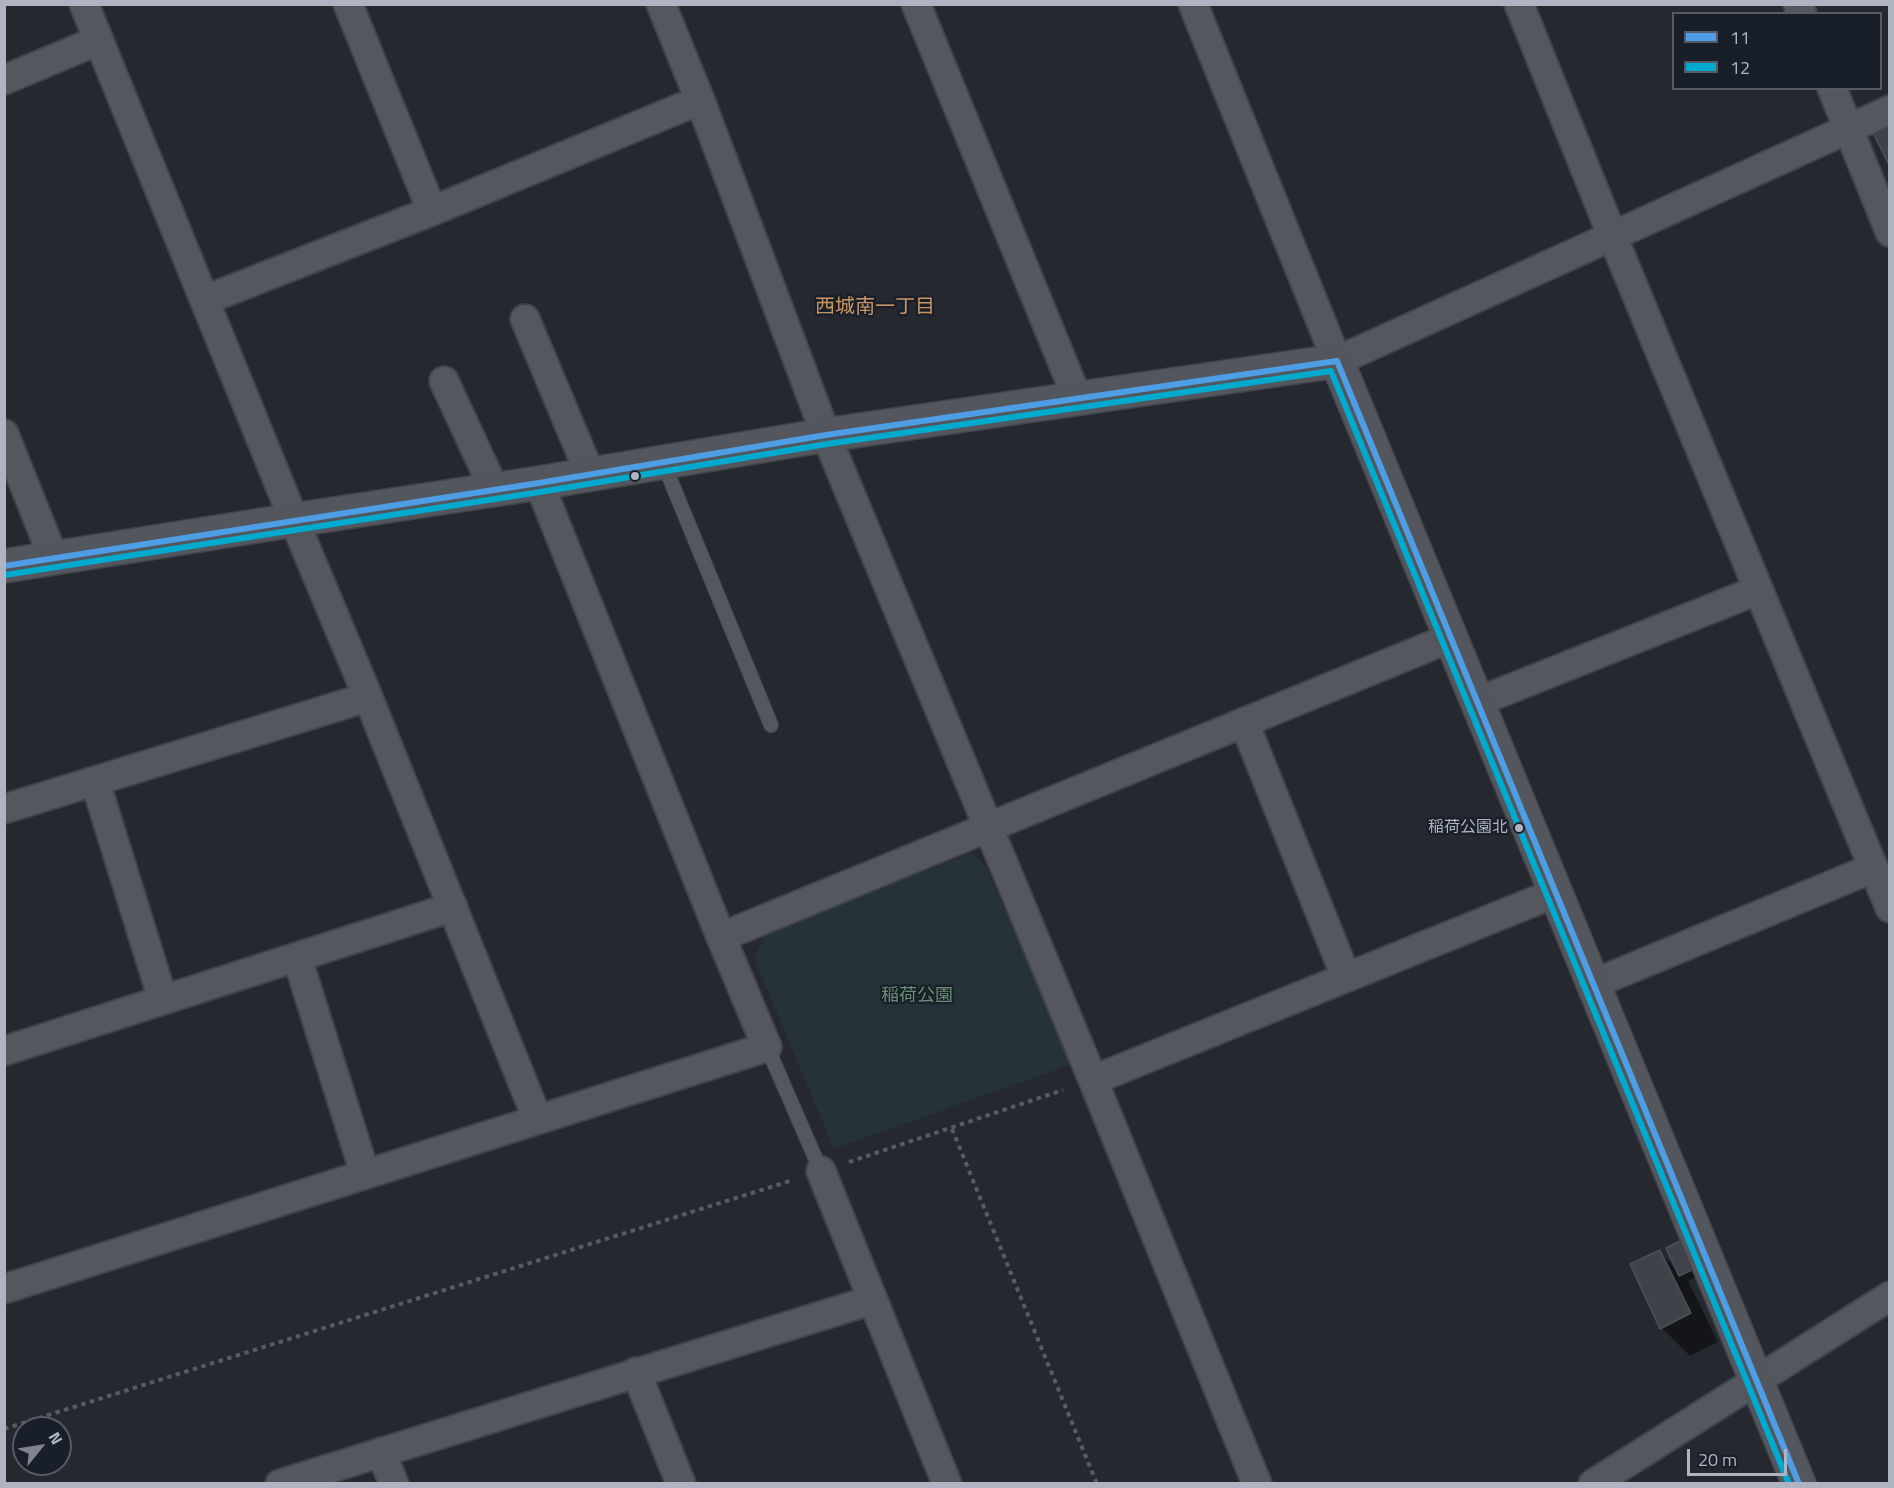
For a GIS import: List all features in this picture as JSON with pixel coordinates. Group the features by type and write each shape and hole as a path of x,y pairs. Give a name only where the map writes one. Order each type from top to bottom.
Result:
{"street":[{"path":"84,4 368,696 537,1118"},
{"path":"348,4 432,211"},
{"path":"661,4 700,100 826,435 1093,1080 1257,1484"},
{"path":"916,4 1078,400"},
{"path":"1193,4 1450,638 1799,1484"},
{"path":"1519,4 1890,908"},
{"path":"4,80 99,40"},
{"path":"1833,90 1890,232"},
{"path":"205,300 432,211 700,100"},
{"path":"4,566 538,483 826,435 1337,361 1890,110"},
{"path":"525,319 590,474"},
{"path":"444,381 494,489"},
{"path":"4,434 54,559"},
{"path":"4,1289 766,1047 538,483"},
{"path":"1477,702 1758,590"},
{"path":"721,937 1450,638"},
{"path":"4,808 368,696"},
{"path":"1244,722 1346,977"},
{"path":"94,781 163,1000"},
{"path":"1593,984 1874,868"},
{"path":"1093,1080 1555,893"},
{"path":"4,1051 453,907"},
{"path":"297,957 365,1174"},
{"path":"821,1171 948,1484"},
{"path":"1593,1484 1890,1296"},
{"path":"280,1484 872,1300"},
{"path":"636,1372 681,1484"},
{"path":"381,1452 394,1484"}],"lane":[{"path":"663,462 771,725"},
{"path":"766,1047 821,1171"}],"path":[{"path":"4,1429 821,1171 1093,1080"},
{"path":"952,1129 1098,1484"}],"green space":[{"name":"稲荷公園","path":"972,853 986,867 1072,1064 834,1149 754,958 766,932"}],"building":[{"path":"1890,125 1890,167 1873,133"},
{"path":"1686,1238 1700,1266 1679,1276 1666,1248"},
{"path":"1660,1250 1691,1313 1660,1329 1630,1264"}],"transit line":[{"name":"11","path":"1337,361 1799,1484"},
{"name":"11","path":"4,566 539,483 826,435 1337,361"},
{"name":"12","path":"5,575 540,492 827,444 1331,371 1789,1484"}],"place":[{"name":"稲荷公園北","path":"1519,828"}],"district":[{"name":"西城南一丁目","path":"875,308"}]}
